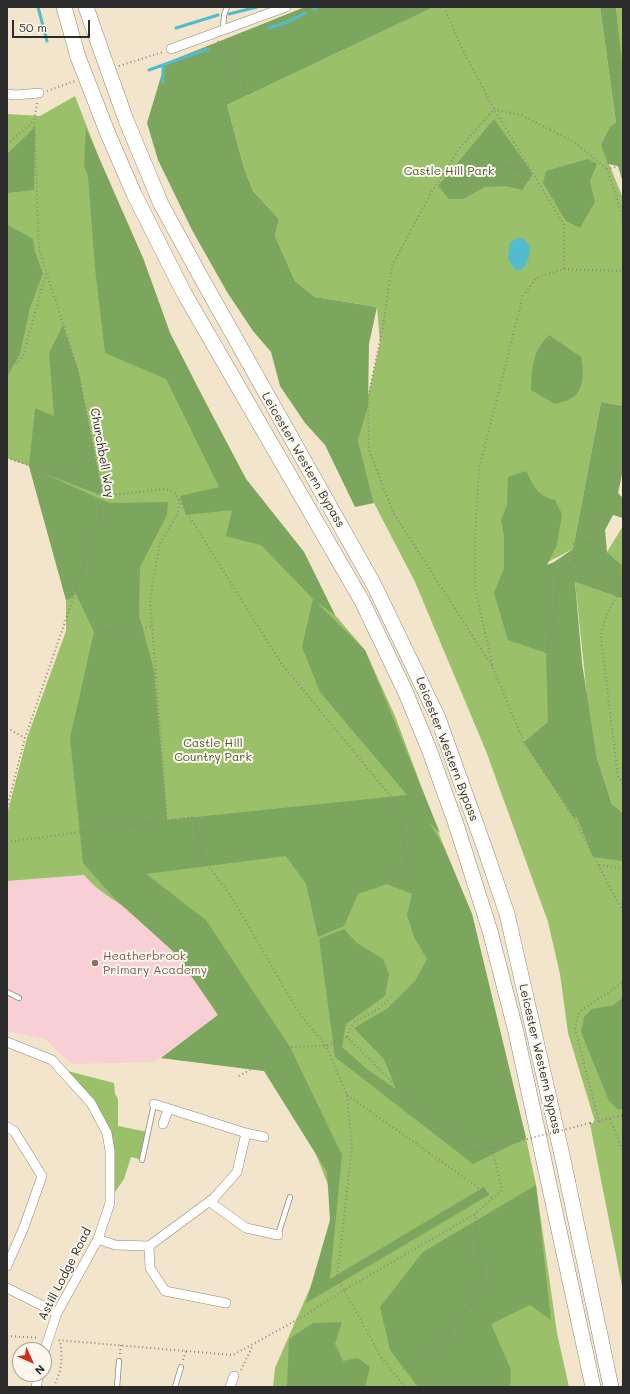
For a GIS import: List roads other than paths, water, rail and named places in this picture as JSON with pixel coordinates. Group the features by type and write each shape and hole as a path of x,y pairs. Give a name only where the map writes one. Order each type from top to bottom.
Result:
{"highway":[{"name":"Leicester Western Bypass","path":"64,7 78,57 108,134 134,194 184,293 362,601 405,691 429,749 456,824 490,931 516,1032 593,1387"},
{"path":"86,7 102,53"},
{"path":"92,7 102,53"},
{"name":"Leicester Western Bypass","path":"102,53 126,120 161,204 206,288 374,585 438,718 486,852 506,914 562,1155 611,1387"}],"street":[{"path":"171,49 286,7"},
{"path":"7,94 16,95 39,93"},
{"name":"Astill Lodge Road","path":"7,1042 52,1060 91,1103 106,1132 110,1151 110,1203 98,1239 57,1313 46,1342"},
{"path":"154,1104 168,1110 264,1137"},
{"path":"163,1124 168,1110"},
{"path":"7,1127 14,1130 42,1176 24,1227 7,1266"},
{"path":"98,1239 115,1245 149,1246 210,1202 237,1172 246,1132"},
{"path":"210,1202 246,1228 278,1235"},
{"path":"149,1246 150,1268 165,1291 226,1303"},
{"path":"7,1288 57,1313"},
{"path":"230,1387 234,1376"}],"lane":[{"path":"223,30 226,7"},
{"path":"7,992 19,998"},
{"path":"142,1160 154,1104"},
{"path":"278,1235 290,1196"},
{"path":"117,1387 119,1361"},
{"path":"176,1387 181,1367"}],"water":[{"path":"518,238 524,239 530,246 528,262 521,270 517,271 508,260 510,242"}],"waterway":[{"path":"38,7 47,41"},
{"path":"229,14 257,7"},
{"path":"269,28 287,22 305,13"},
{"path":"176,28 218,15"},
{"path":"149,70 208,49"},
{"path":"163,65 163,82"}],"place":[{"name":"Heatherbrook Primary Academy","path":"95,963"}],"park label":[{"name":"Castle Hill Park","path":"449,171"},
{"name":"Castle Hill Country Park","path":"213,750"}]}
